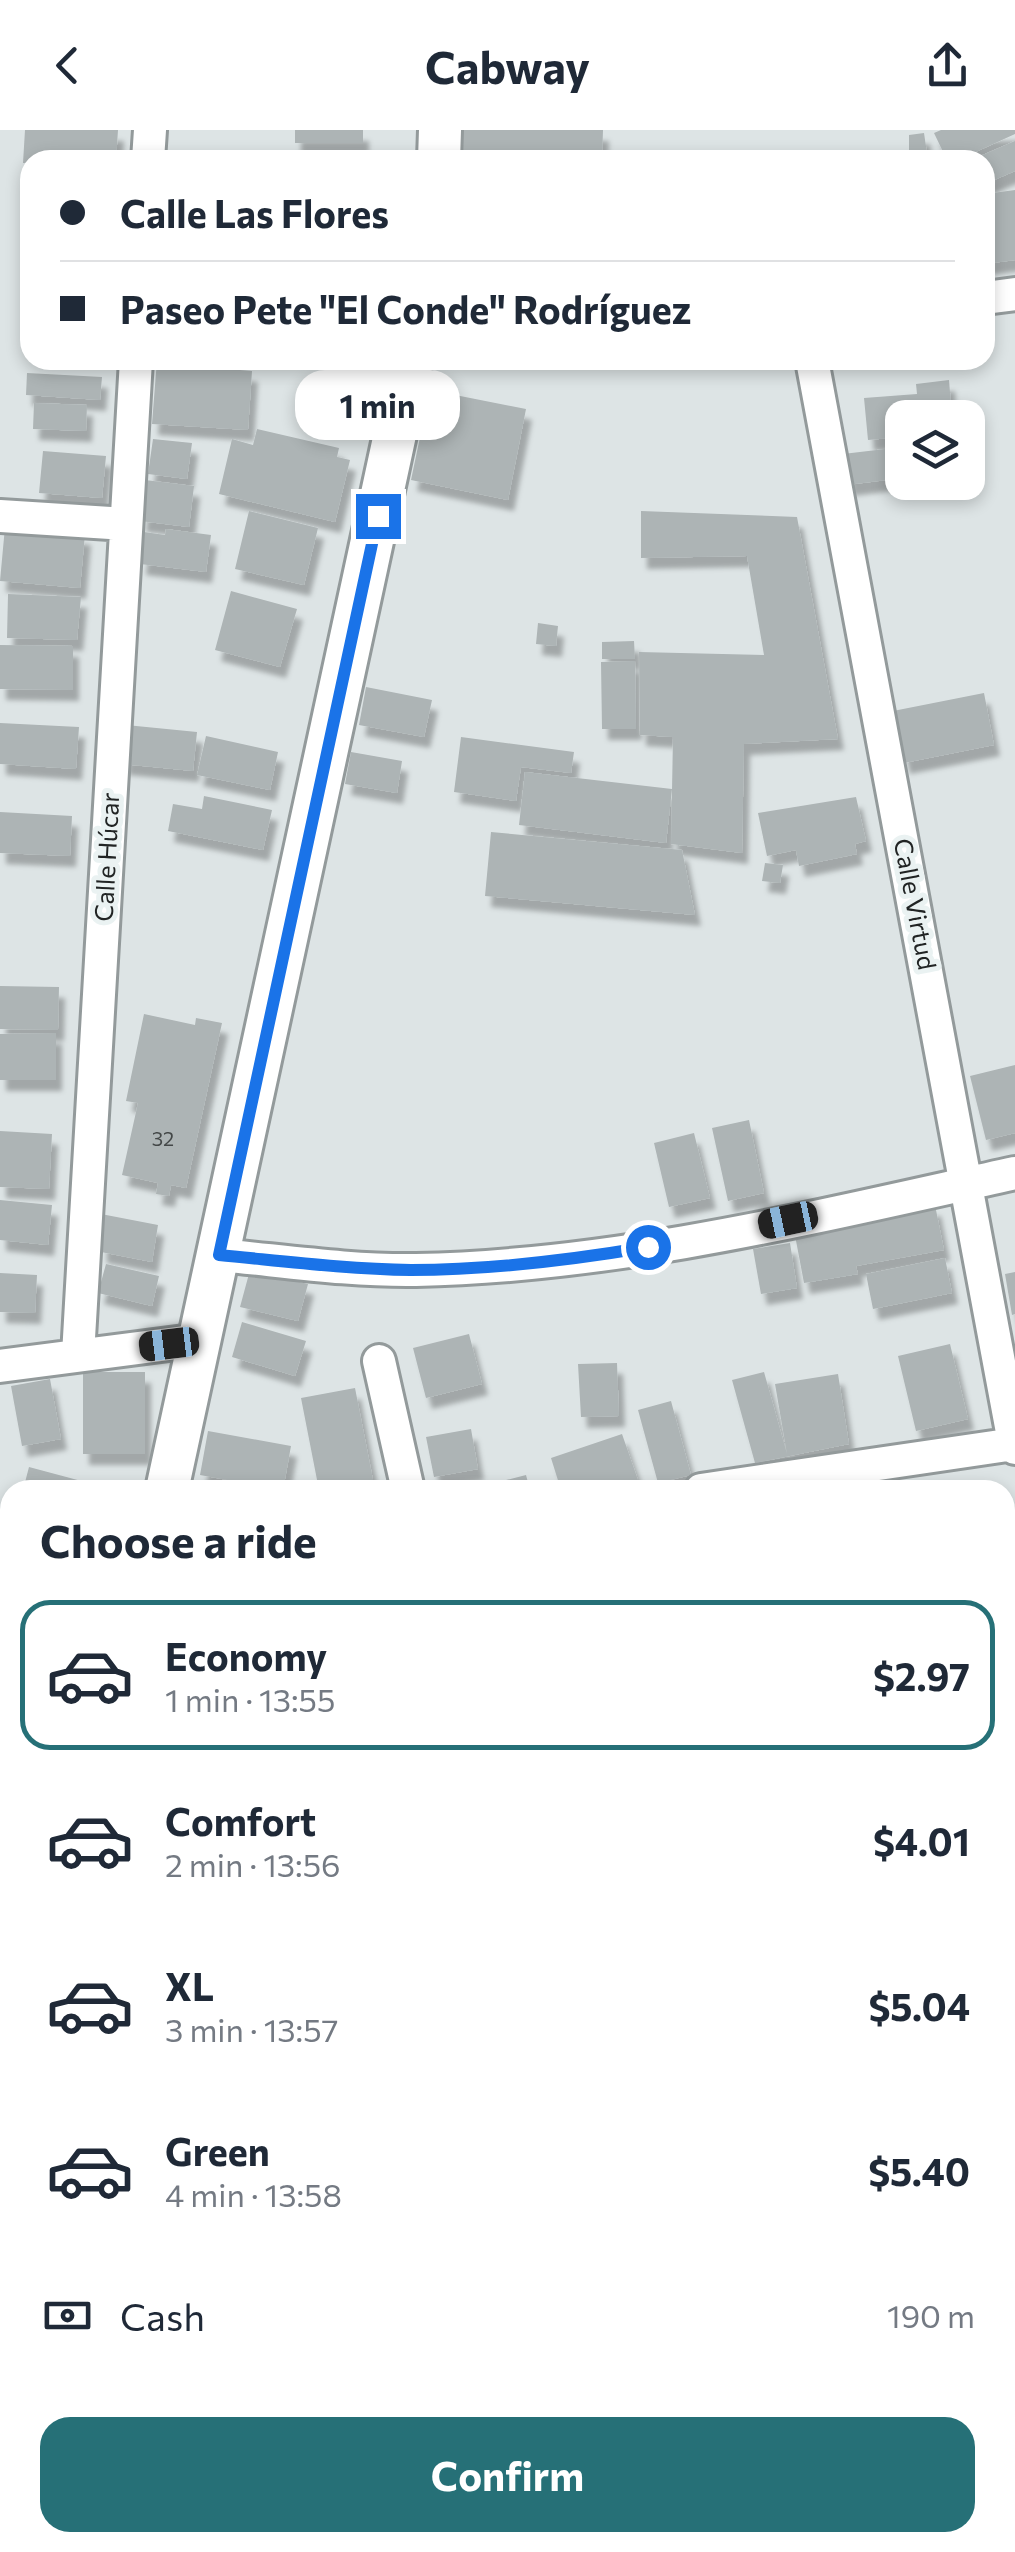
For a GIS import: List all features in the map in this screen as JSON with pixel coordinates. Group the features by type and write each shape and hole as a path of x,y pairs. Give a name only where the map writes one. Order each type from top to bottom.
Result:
{"street":[{"name":"Calle Húcar","path":"78,1354 135,370"},
{"path":"168,1480 410,370"},
{"name":"Calle Virtud","path":"814,370 1015,1446"},
{"path":"0,516 126,524"},
{"path":"219,1255 347,1268 413,1270 515,1263 704,1238 1015,1173"},
{"path":"0,1366 200,1340"},
{"path":"379,1361 406,1480"},
{"path":"772,1480 1015,1446"}],"building":[{"path":"25,130 118,130 117,150 24,150"},
{"path":"295,130 363,130 363,143 295,143"},
{"path":"463,130 603,130 602,150 462,150"},
{"path":"1015,130 1015,134 980,150 942,150 934,133"},
{"path":"924,133 927,150 909,150 909,135"},
{"path":"1015,141 1015,171 995,180 995,150"},
{"path":"1015,190 1015,260 995,263 995,193"},
{"path":"156,370 252,371 248,430 152,424"},
{"path":"27,373 102,377 100,400 26,395"},
{"path":"949,380 951,400 885,400 885,438 868,440 864,398 917,394 916,384"},
{"path":"430,390 526,409 508,500 411,480"},
{"path":"34,403 87,405 86,431 33,429"},
{"path":"257,429 339,448 337,457 350,460 335,522 219,494 232,439 253,445"},
{"path":"153,439 192,443 187,479 148,474"},
{"path":"885,449 885,480 847,485 843,454"},
{"path":"43,451 106,456 102,498 39,493"},
{"path":"145,480 194,486 189,527 140,521"},
{"path":"249,511 318,528 304,585 235,569"},
{"path":"641,511 797,517 838,739 744,744 742,853 671,844 673,737 640,735 639,652 764,655 747,556 641,558"},
{"path":"5,527 85,534 80,588 0,581"},
{"path":"166,529 211,535 206,572 140,564 144,532 165,535"},
{"path":"231,591 297,609 280,667 215,650"},
{"path":"8,594 81,597 77,640 7,638"},
{"path":"538,623 558,626 556,646 536,644"},
{"path":"634,641 635,659 602,659 602,642"},
{"path":"0,645 73,646 73,690 0,689"},
{"path":"635,661 636,729 602,729 601,662"},
{"path":"366,687 432,700 424,737 359,725"},
{"path":"984,693 994,745 904,763 893,711"},
{"path":"0,723 79,727 76,769 0,764"},
{"path":"126,725 197,732 193,771 122,764"},
{"path":"206,736 278,752 270,790 197,775"},
{"path":"461,737 574,752 571,773 521,767 516,801 454,792"},
{"path":"351,752 402,761 397,793 345,784"},
{"path":"525,772 672,789 666,843 519,825"},
{"path":"204,796 272,810 263,850 168,831 173,804 202,809"},
{"path":"856,797 866,841 855,844 857,854 799,866 796,850 767,856 758,813"},
{"path":"0,812 72,816 70,856 0,853"},
{"path":"491,832 682,850 695,915 485,896"},
{"path":"765,863 783,865 780,883 762,881"},
{"path":"0,986 59,987 58,1030 0,1029"},
{"path":"144,1014 195,1025 196,1018 222,1023 186,1188 171,1185 169,1196 156,1194 158,1183 122,1175 138,1103 126,1101"},
{"path":"56,1033 56,1080 0,1080 0,1034"},
{"path":"1015,1065 1015,1133 986,1140 970,1076"},
{"path":"749,1120 764,1193 728,1201 712,1128"},
{"path":"0,1131 52,1134 49,1189 0,1187"},
{"path":"694,1133 710,1198 669,1207 654,1143"},
{"path":"0,1200 52,1205 48,1245 0,1240"},
{"path":"935,1205 944,1250 856,1266 858,1274 804,1283 794,1230"},
{"path":"101,1214 158,1225 152,1262 101,1252"},
{"path":"790,1243 797,1288 761,1294 753,1249"},
{"path":"945,1258 952,1293 873,1309 866,1274"},
{"path":"106,1264 159,1276 152,1306 98,1293"},
{"path":"250,1270 308,1284 298,1321 240,1307"},
{"path":"1015,1272 1015,1314 1012,1315 1005,1274"},
{"path":"0,1273 37,1275 35,1313 0,1312"},
{"path":"242,1322 306,1341 295,1376 232,1357"},
{"path":"469,1334 482,1384 426,1398 413,1348"},
{"path":"950,1344 968,1419 916,1431 898,1356"},
{"path":"617,1363 619,1416 581,1417 578,1364"},
{"path":"83,1372 145,1372 145,1454 83,1454"},
{"path":"764,1372 787,1454 775,1384 838,1374 849,1444 755,1463 732,1380"},
{"path":"50,1379 61,1439 22,1446 11,1386"},
{"path":"355,1388 373,1480 317,1480 301,1398"},
{"path":"671,1401 691,1475 657,1480 638,1410"},
{"path":"471,1429 478,1469 434,1477 426,1437"},
{"path":"208,1431 291,1446 285,1480 228,1480 200,1475"},
{"path":"622,1434 638,1480 558,1480 551,1458"},
{"path":"29,1467 78,1480 26,1480"}],"route":[{"path":"378,516 219,1255 347,1268 413,1270 648,1247"}]}
